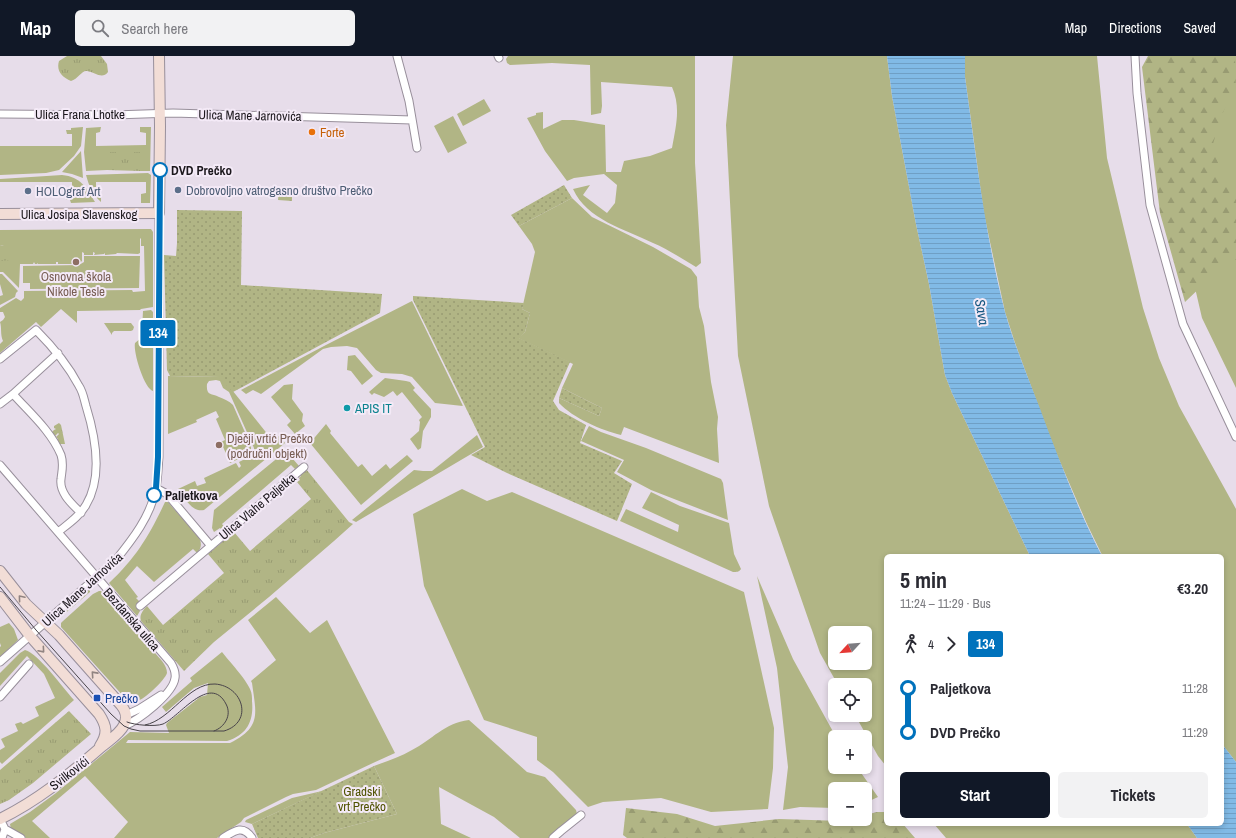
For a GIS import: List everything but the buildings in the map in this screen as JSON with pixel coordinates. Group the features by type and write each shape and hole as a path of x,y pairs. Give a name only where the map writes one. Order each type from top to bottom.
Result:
{"street":[{"name":"Ulica Mane Jarnovića","path":"0,662 115,561 130,543 142,523 152,502 156,488 159,449 159,56"},
{"path":"397,56 409,101 418,148"},
{"path":"1135,56 1137,93 1150,204 1183,324 1236,438"},
{"name":"Ulica Mane Jarnovića","path":"160,114 173,113 412,120"},
{"name":"Ulica Frana Lhotke","path":"0,114 160,114"},
{"name":"Ulica Josipa Slavenskog","path":"0,214 159,213"},
{"path":"0,359 36,330 58,353 80,387 91,422 96,452 95,477 92,493 81,513 58,532"},
{"path":"0,404 58,353"},
{"path":"13,394 53,440 64,462 61,480 62,488 66,496 81,513"},
{"name":"Bezdanska ulica","path":"0,465 173,666 176,673 175,680 168,691 147,713 124,726"},
{"name":"Ulica Vlahe Paljetka","path":"140,606 304,466"},
{"name":"Ulica Vlahe Paljetka","path":"156,488 167,494 211,546"},
{"path":"0,571 26,604 59,635 121,705 126,715 126,721 124,726 114,724 101,717"},
{"path":"0,597 30,636 101,717 105,724 106,732 102,743 96,752"},
{"path":"0,697 29,664"},
{"path":"126,715 134,712 168,691"},
{"name":"Svilkovići","path":"0,819 34,800 96,752 124,726"},
{"path":"553,838 581,815"},
{"path":"0,819 6,829 21,838"},
{"path":"2,838 6,829"},
{"path":"223,838 237,830 247,831 252,838"}],"green space":[{"path":"67,56 101,56 107,64 108,72 101,75 85,71 71,81 62,76 58,68 59,61"},
{"path":"508,56 695,56 695,163 701,263 696,267 664,248 619,228 587,209 579,200 573,189 590,185 583,195 607,213 615,203 617,185 604,174 574,178 567,181 545,151 527,118 536,115 536,113 543,112 543,129 562,120 574,120 605,125 606,172 621,172 624,161 650,156 672,148 677,109 675,94 672,87 601,82 601,113 591,115 590,65 552,63 510,65 507,63 506,59"},
{"path":"733,56 887,56 892,96 929,284 945,375 952,393 1029,554 884,554 884,764 872,745 872,730 863,730 859,722 872,722 872,678 834,678 830,670 872,670 872,626 828,626 828,667 820,653 769,506 738,356 726,125"},
{"path":"965,56 1097,56 1107,158 1143,308 1159,358 1179,406 1236,509 1236,762 1224,747 1224,554 1102,554 1054,448 1005,312 984,214 965,77"},
{"path":"1148,56 1235,56 1236,92 1231,93 1212,147 1225,181 1236,199 1236,260 1229,260 1185,302 1160,213 1142,67"},
{"path":"1170,56 1236,56 1236,388 1202,318 1171,184"},
{"path":"484,99 491,111 463,126 457,114"},
{"path":"453,116 467,143 448,153 434,126"},
{"path":"83,127 81,146 74,156 59,170 46,173 0,175 0,146 72,146 72,134 67,134 66,130"},
{"path":"101,127 100,132 96,133 96,146 146,145 146,133 140,132 140,127 151,127 150,171 140,171 140,152 107,152 107,170 86,171 84,152 86,128"},
{"path":"81,151 83,178 62,172"},
{"path":"107,152 140,152 140,171 107,170"},
{"path":"148,173 151,175 150,203 141,203 141,194 146,193 146,182 96,182 96,194 101,194 101,202 88,183 86,175"},
{"path":"62,175 78,180 86,187 95,202 71,203 70,200 66,200 66,194 72,194 72,182 0,182 0,179"},
{"path":"564,185 572,198 519,226 511,215"},
{"path":"279,190 281,190 281,193 292,193 292,201 278,200"},
{"path":"572,198 592,217 653,247 691,269 697,277 699,307 704,326 711,382 718,417 717,429 719,463 624,427 621,435 613,433 596,427 572,414 559,403 559,398 599,416 602,408 562,388 573,364 518,338 525,332 530,313 522,309 535,252 532,244 519,226"},
{"path":"177,210 242,211 241,285 382,294 380,313 233,392 219,377 170,376 167,370 164,255 176,256"},
{"name":"Osnovna škola Nikole Tesle","path":"151,229 153,232 153,307 140,310 77,311 77,323 61,309 41,327 36,322 0,353 0,344 3,341 0,322 5,317 3,312 0,312 0,308 16,298 21,301 24,298 24,291 145,291 144,246 141,246 141,238 140,253 138,254 117,253 105,255 105,253 94,255 95,253 93,252 93,255 84,255 82,252 82,261 78,264 58,264 58,262 56,262 56,264 35,264 34,262 33,264 20,264 19,288 3,272 0,272 0,253 4,245 0,246 0,230"},
{"path":"4,245 6,253 13,254 13,260 0,261 0,246"},
{"path":"84,256 140,256 139,288 30,289 30,283 23,283 23,266 79,265 84,262"},
{"path":"0,274 2,274 18,291 15,297 0,305 0,296 3,295 0,284"},
{"path":"413,296 524,303 522,309 530,313 525,332 519,338 570,362 553,401 559,410 586,425 580,443 622,461 614,473 632,484 617,521 507,473 471,455 485,447 413,300"},
{"path":"412,301 463,406 435,403 412,377 402,374 381,373 376,370 357,348 347,346 323,349 261,394 253,390 246,394 241,390 324,346"},
{"path":"151,310 153,312 153,325 149,328 145,328 143,322 143,311"},
{"path":"104,323 131,323 134,327 131,331 114,331 112,335"},
{"path":"146,337 153,341 153,391 146,384 143,377 137,361 135,348 135,343 141,338"},
{"path":"355,355 373,376 362,385 351,371 347,370 348,356"},
{"path":"168,376 220,377 273,441 279,436 285,443 204,510 192,507 178,489 195,481 197,486 206,483 204,478 236,463 239,468 241,466 239,462 254,454 254,448 229,392 223,388 220,381 216,380 209,381 207,384 207,391 210,394 225,399 233,405 251,446 251,453 230,463 221,442 225,440 216,419 219,417 216,411 196,420 197,422 168,434"},
{"path":"385,378 410,382 415,388 413,390 431,409 431,417 423,431 421,448 418,450 410,439 419,431 419,420 422,417 402,392 397,396 393,391 384,397 374,393 372,395 369,392"},
{"path":"293,384 292,399 303,414 302,421 305,426 295,434 287,425 291,421 271,397 284,385"},
{"path":"562,388 602,408 599,416 559,398"},
{"path":"59,423 61,425 65,444 60,444 56,441 58,439 56,437 59,434 58,433 55,436 52,432 56,429 54,426"},
{"path":"326,424 331,431 330,433 358,467 362,464 372,476 386,464 390,469 407,455 413,461 361,505 310,443"},
{"path":"589,426 721,479 723,483 728,520 651,490 617,472 624,460 581,441"},
{"path":"477,435 483,447 356,522 352,520 414,470 432,471"},
{"path":"286,451 299,466 295,469 291,465 222,524 226,529 223,531 220,528 214,532 212,528 214,510"},
{"path":"306,469 349,522 353,524 269,597 214,642 184,671 141,621 143,611 147,606 163,625 224,573 208,554 234,532 250,551 311,499 297,482 300,480 300,474"},
{"path":"462,489 487,501 512,492 744,592 774,728 773,768 768,809 711,812 661,798 603,802 588,807 553,772 537,760 537,737 484,720 424,586 413,514"},
{"path":"651,492 680,506 729,523 734,554 741,569 738,572 733,572 620,521 626,509 678,532 679,525 642,508"},
{"path":"166,500 198,536 201,547 197,553 193,549 154,582 137,566 125,580 140,602 136,605 140,611 137,616 109,583 127,564 142,544"},
{"path":"757,576 793,659 832,730 828,730 828,774 862,774 868,782 828,782 828,808 800,807 783,810 788,767 777,668"},
{"path":"90,588 90,592 62,616 58,616"},
{"path":"101,591 162,661 166,668 167,673 158,685 140,700 127,700 61,627 61,623 63,621 93,594"},
{"path":"276,597 310,633 327,620 395,753 316,790 293,794 286,797 244,818 241,822 217,838 114,838 128,822 85,776 32,821 50,838 26,838 11,829 10,824 30,812 56,793 130,732 169,733 166,725 167,723 200,697 207,695 208,683 194,688 166,712 162,707 192,681 190,678 222,652 245,680 252,696 252,715 248,726 240,735 227,741 128,740 126,743 230,743 248,731 252,725 255,711 254,694 251,681 276,660 248,620"},
{"path":"9,623 14,629 18,640 0,657 0,627"},
{"path":"25,650 44,664 74,700 2,764 0,762 0,750 5,747 1,739 18,731 15,724 21,722 23,724 39,716 35,707 55,698 44,674 27,656 0,686 0,673"},
{"path":"69,711 91,734 33,783 9,800 0,804 0,770"},
{"path":"469,720 527,772 545,777 576,810 577,814 549,838 520,838 494,817 439,787 441,824 471,838 310,838 397,814 374,766 393,759 419,746 445,728"},
{"name":"Gradski vrt Prečko","path":"374,766 397,814 310,838 258,838 252,824"},
{"path":"872,788 878,797 872,800"},
{"path":"322,791 252,824 245,822 246,820 292,798"},
{"path":"626,808 677,814 715,826 779,819 828,821 828,826 872,826 872,813 884,812 884,826 905,826 915,838 627,838 623,835"},
{"path":"936,826 1188,826 1197,838 946,838"}],"water":[{"name":"Sava","path":"887,56 965,56 965,77 982,195 992,254 1005,312 1017,348 1076,501 1101,554 1029,554 952,393 945,375 929,284 892,96"},
{"path":"1224,747 1236,762 1236,838 1197,838 1188,826 1224,826"}],"tram line":[{"path":"0,587 36,630 111,714 124,726 140,731 224,731 233,726 239,720 242,713 241,705 238,697 225,686 215,684 205,685 196,689 163,716 154,722 145,725"},
{"path":"127,722 145,725 163,724 194,700 203,695 212,693 219,696 228,708 228,716 224,724 214,731"}],"bus line":[{"name":"134","path":"154,495 156,488 158,457 160,170"}],"place":[{"name":"Forte","path":"312,132"},
{"name":"DVD Prečko","path":"160,170"},
{"name":"Dobrovoljno vatrogasno društvo Prečko","path":"178,190"},
{"name":"HOLOgraf Art","path":"28,191"},
{"name":"Osnovna škola Nikole Tesle","path":"76,262"},
{"name":"APIS IT","path":"347,408"},
{"name":"Dječji vrtić Prečko (područni objekt)","path":"219,445"},
{"name":"Paljetkova","path":"154,495"},
{"name":"Prečko","path":"97,698"}]}
